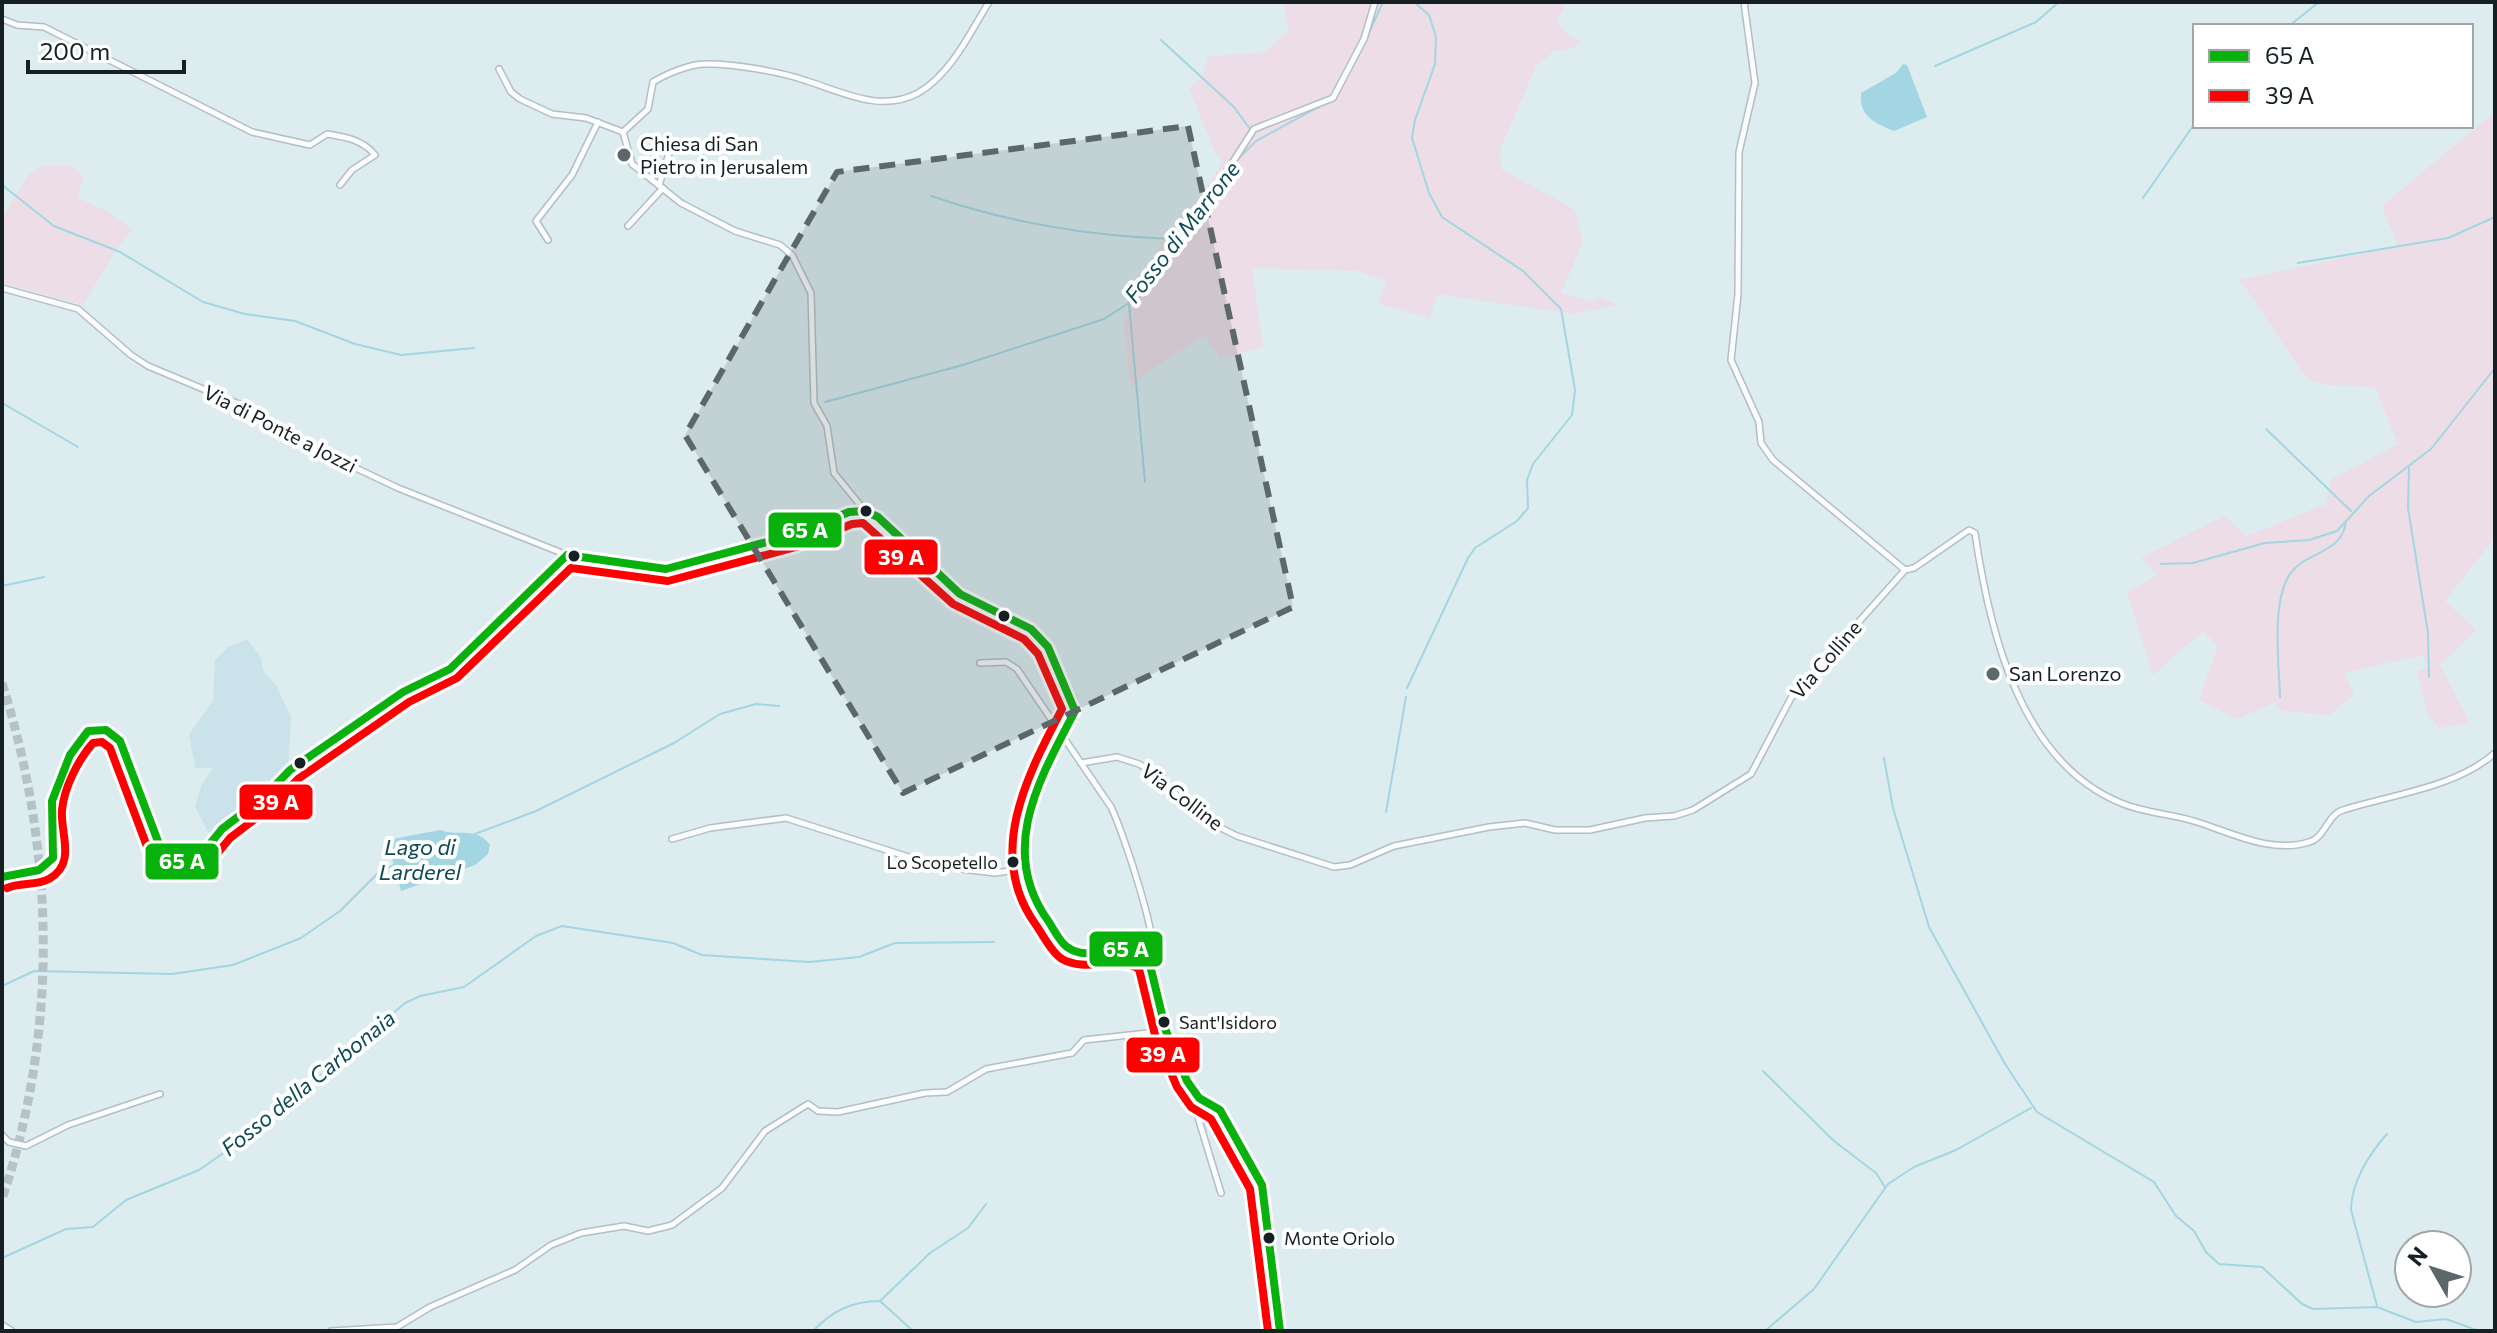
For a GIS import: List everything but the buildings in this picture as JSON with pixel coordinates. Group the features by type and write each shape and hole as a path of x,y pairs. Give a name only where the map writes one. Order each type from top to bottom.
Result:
{"main road":[{"path":"2,877 14,871 39,871 51,861 55,849 51,802 75,745 88,731 106,730 120,741 162,852 173,862 188,861 205,850 222,829 264,797 290,770 403,692 454,666 567,555 666,569 793,535 849,512 865,511 884,521 960,594 1036,633 1048,647 1075,711 1042,774 1024,840 1023,869 1035,903 1068,948 1091,954 1129,949 1144,956 1152,967 1166,1031 1187,1081 1197,1096 1224,1116 1262,1185 1280,1331"}],"street":[{"path":"623,132 648,109 653,82 701,64 803,79 859,99 881,101 917,94 941,74 959,51 989,2"},
{"path":"1198,216 1254,129 1333,98 1364,39 1375,2"},
{"path":"1744,2 1755,83 1739,152 1738,294 1731,360 1759,422 1761,443 1773,460 1905,570"},
{"path":"2,19 17,25 44,27 252,132 310,145 327,134 349,137 369,147 375,155 352,170 340,185"},
{"path":"499,69 511,92 520,99 552,114 598,122 623,132"},
{"path":"548,240 536,221 572,175 598,122"},
{"path":"623,132 632,164 692,210 742,234 780,245 792,255 811,293 813,399 828,432 834,473 865,511"},
{"path":"628,226 661,187 672,144"},
{"name":"Via di Ponte a Jozzi","path":"2,288 78,309 148,366 239,404 320,451 398,488 567,555"},
{"name":"Via Colline","path":"1081,763 1117,757 1139,764 1162,777 1179,798 1209,822 1237,836 1334,867 1350,865 1394,846 1489,827 1525,823 1555,830 1590,830 1645,818 1674,816 1693,810 1751,774 1791,698 1905,570 1914,568 1969,530 1975,533 1989,612 2036,733 2058,761 2087,785 2122,804 2174,814 2262,843 2299,844 2317,839 2336,814 2475,770 2495,753"},
{"path":"1043,658 1054,678 1062,676"},
{"path":"980,663 1006,662 1015,667 1123,830 1150,929 1156,959 1152,967"},
{"path":"672,839 710,828 786,818 937,866 995,873 1023,869"},
{"path":"331,1331 397,1327 430,1307 515,1270 563,1239 606,1228 648,1231 672,1225 722,1188 765,1131 808,1104 826,1113 838,1112 925,1093 947,1092 986,1069 1072,1053 1084,1040 1166,1031"},
{"path":"1187,1081 1221,1193"},
{"path":"2,1135 9,1142 26,1146 68,1125 160,1094"},
{"path":"2,1325 12,1331"}],"highlighted area":[{"path":"1188,126 1293,607 903,793 685,435 837,172"}],"shaded area":[{"path":"1283,2 1567,2 1557,22 1569,36 1582,41 1574,48 1554,51 1536,66 1500,150 1501,169 1575,210 1583,242 1561,293 1591,302 1599,297 1618,305 1573,314 1437,294 1430,318 1378,304 1386,281 1358,271 1252,268 1263,347 1220,359 1205,336 1156,366 1131,387 1123,321 1161,242 1177,239 1223,161 1215,152 1189,88 1201,79 1208,57 1264,52 1289,31"},
{"path":"2495,112 2495,537 2445,601 2476,630 2440,665 2470,723 2439,728 2428,715 2417,671 2427,667 2423,655 2344,673 2354,695 2329,715 2282,711 2274,703 2237,719 2199,700 2218,646 2203,631 2153,675 2127,592 2158,575 2141,558 2224,516 2247,536 2326,504 2331,480 2398,444 2375,387 2327,385 2307,379 2240,280 2398,246 2382,206"},
{"path":"44,166 73,166 83,177 78,198 108,212 132,230 117,248 83,305 2,283 2,219 28,175"},
{"path":"247,639 260,656 264,672 276,685 291,717 288,770 271,788 210,835 195,807 202,784 213,768 195,768 189,734 213,701 215,660 228,647"}],"water":[{"path":"1903,64 1907,65 1927,117 1894,131 1870,118 1863,108 1861,93 1896,73"},
{"name":"Lago di Larderel","path":"440,830 473,834 485,839 490,845 488,854 475,865 401,891 387,840"}],"waterway":[{"name":"Fosso di Marrone","path":"1362,48 1383,2"},
{"path":"1407,688 1468,558 1475,548 1517,521 1528,508 1527,480 1533,464 1572,415 1575,390 1561,309 1523,271 1442,217 1429,193 1412,138 1415,120 1435,64 1436,37 1429,15 1414,2"},
{"path":"1935,66 2036,22 2059,2"},
{"path":"2292,24 2319,2"},
{"path":"1161,40 1234,107 1250,129"},
{"name":"Fosso di Marrone","path":"1203,213 1236,161 1256,141 1322,105"},
{"path":"2143,198 2193,126"},
{"path":"2,185 54,226 120,252 203,302 245,314 295,321 355,344 401,355 474,348"},
{"path":"931,196 992,214 1054,227 1179,239"},
{"path":"2298,263 2448,238 2495,217"},
{"name":"Fosso di Marrone","path":"825,402 963,365 1104,319 1129,303 1165,253 1199,218"},
{"path":"1129,304 1145,482"},
{"path":"2161,564 2193,563 2265,543 2309,540 2337,531 2369,496 2431,449 2495,368"},
{"path":"2,403 78,447"},
{"path":"2266,429 2351,511"},
{"path":"2409,468 2408,508 2428,633 2429,677"},
{"path":"2280,697 2278,617 2284,586 2297,566 2338,540 2346,521"},
{"path":"2,586 44,577"},
{"path":"1386,812 1406,697"},
{"path":"475,834 536,811 674,743 720,714 756,704 779,706"},
{"path":"1884,758 1893,808 1929,927 2005,1064 2037,1112 2154,1182 2176,1216 2194,1231 2206,1252 2219,1264 2262,1267 2302,1304 2313,1309 2377,1307 2416,1322 2446,1319 2479,1331"},
{"path":"2,986 34,971 172,974 233,965 301,938 340,911 378,873 394,865"},
{"name":"Fosso della Carbonaia","path":"2,1258 66,1229 93,1227 126,1200 199,1170 245,1138 286,1100 325,1072 405,1003 420,996 464,987 536,936 562,926 673,943 702,955 809,962 859,957 895,943 994,942"},
{"path":"1763,1071 1834,1141 1876,1173 1885,1187"},
{"path":"1765,1331 1814,1289 1888,1184 1914,1167 1956,1150 2031,1108"},
{"path":"2377,1306 2351,1210 2362,1169 2387,1134"},
{"path":"880,1301 930,1253 968,1228 986,1204"},
{"path":"813,1331 843,1308 880,1301 913,1331"}],"tunnel":[{"path":"2,683 20,746 32,811 40,876 43,941 41,1006 34,1071 21,1135 2,1199"}],"transit line":[{"path":"2,877 39,870 53,858 52,801 70,755 88,731 106,730 120,741 162,852 173,862 188,861 205,850 222,829 264,797 290,770 403,692 450,669 567,555 666,569 793,535 849,512 865,511 878,517 960,594 1031,629 1048,647 1075,711 1048,763 1029,816 1025,842 1026,869 1034,895 1057,936 1067,947 1082,953 1128,949 1149,961 1166,1031 1187,1081 1199,1098 1220,1110 1262,1185 1280,1331"},
{"path":"7,888 49,879 63,865 63,802 73,775 93,743 102,742 110,748 151,857 169,873 191,873 212,860 230,838 272,806 298,779 409,702 457,678 571,568 668,581 796,547 852,524 863,523 953,604 1024,639 1038,654 1062,709 1036,761 1017,816 1013,844 1014,871 1021,898 1048,944 1062,959 1081,964 1130,965 1139,969 1155,1035 1177,1087 1191,1107 1211,1119 1250,1189 1268,1331"}],"place":[{"name":"Chiesa di San Pietro in Jerusalem","path":"624,155"},
{"name":"San Lorenzo","path":"1993,674"},
{"name":"Lo Scopetello","path":"1013,862"},
{"name":"Sant'Isidoro","path":"1164,1022"},
{"name":"Monte Oriolo","path":"1269,1238"}]}
